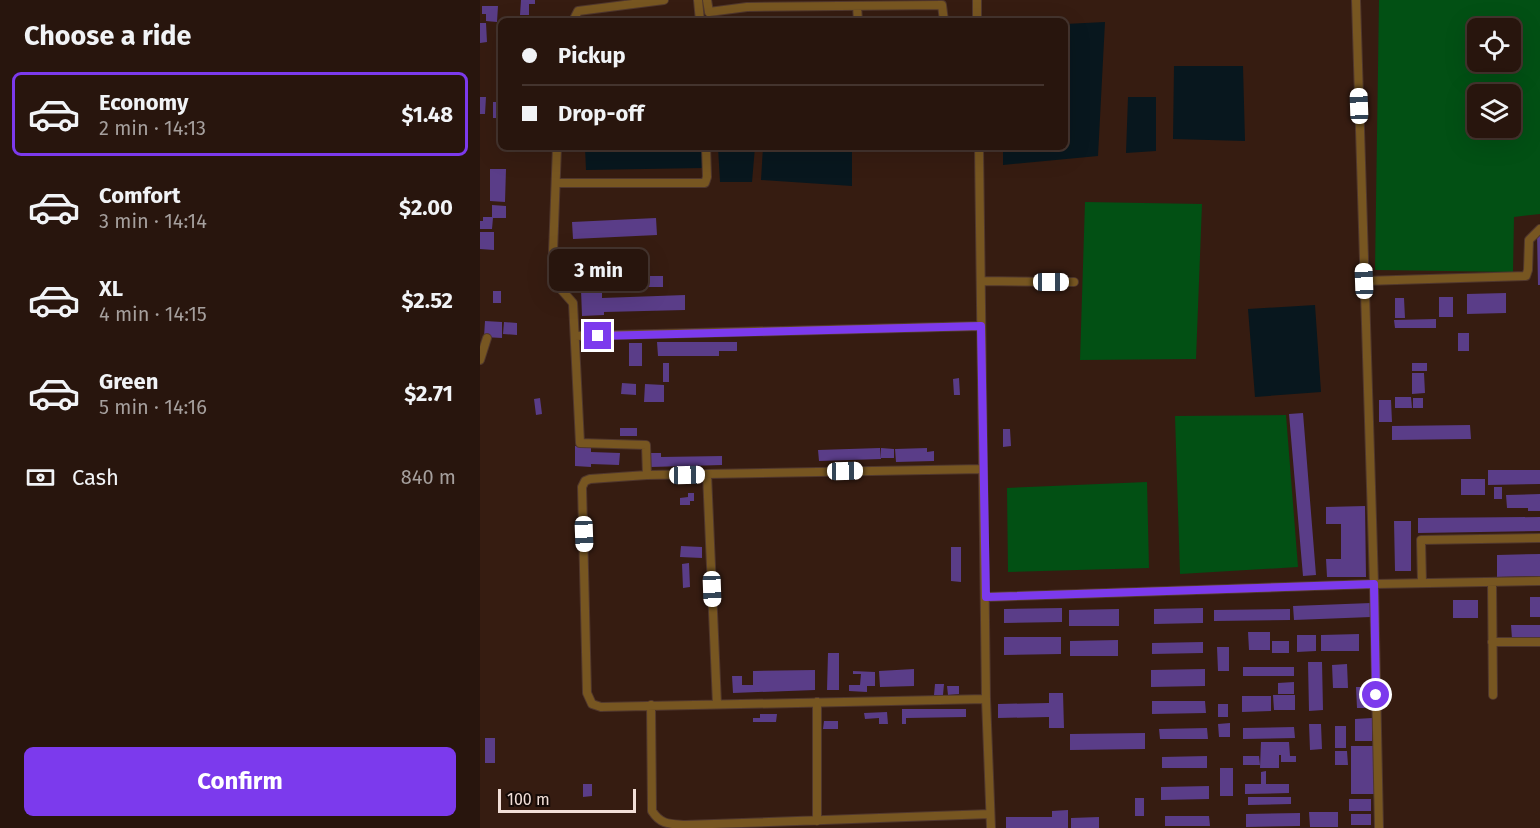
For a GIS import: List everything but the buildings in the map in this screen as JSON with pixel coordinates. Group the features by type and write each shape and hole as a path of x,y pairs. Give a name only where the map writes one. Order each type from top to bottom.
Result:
{"street":[{"path":"574,18 578,11 664,0"},
{"path":"698,0 699,18"},
{"path":"707,0 709,12 747,7 857,6 942,2 944,18"},
{"path":"976,0 977,18"},
{"path":"1356,0 1379,828"},
{"path":"857,6 858,18"},
{"path":"557,150 552,279 573,303 580,443 646,445 646,475"},
{"path":"556,183 705,183 706,150"},
{"path":"979,150 991,828"},
{"path":"1364,281 1526,276 1529,240 1540,229"},
{"path":"981,281 1074,282"},
{"path":"575,336 981,326"},
{"path":"480,360 487,338"},
{"path":"983,469 646,475 590,479 585,481 582,487 587,693 592,704 602,707 987,699"},
{"path":"707,474 717,704"},
{"path":"1422,584 1421,540 1540,538"},
{"path":"1492,582 1493,695"},
{"path":"986,597 1374,584 1540,582"},
{"path":"1492,642 1540,642"},
{"path":"817,702 817,821"},
{"path":"651,705 652,811 664,824 990,814"}],"green space":[{"path":"1379,0 1540,0 1540,214 1514,217 1513,272 1375,270"},
{"path":"1085,202 1202,204 1196,359 1080,360"},
{"path":"1286,415 1298,567 1180,574 1175,416"},
{"path":"1147,482 1149,568 1008,572 1007,488"}],"shaded area":[{"path":"1105,22 1098,156 1003,165 1003,150 1068,150 1068,24"},
{"path":"1174,66 1243,66 1245,141 1173,139"},
{"path":"1128,97 1156,97 1156,151 1126,153"},
{"path":"585,150 703,150 704,168 586,170"},
{"path":"718,150 755,150 752,182 720,182"},
{"path":"763,150 852,150 852,186 761,180"},
{"path":"1315,305 1321,392 1255,397 1248,309"}],"route":[{"path":"598,336 981,326 986,597 1374,584 1376,695"}]}
